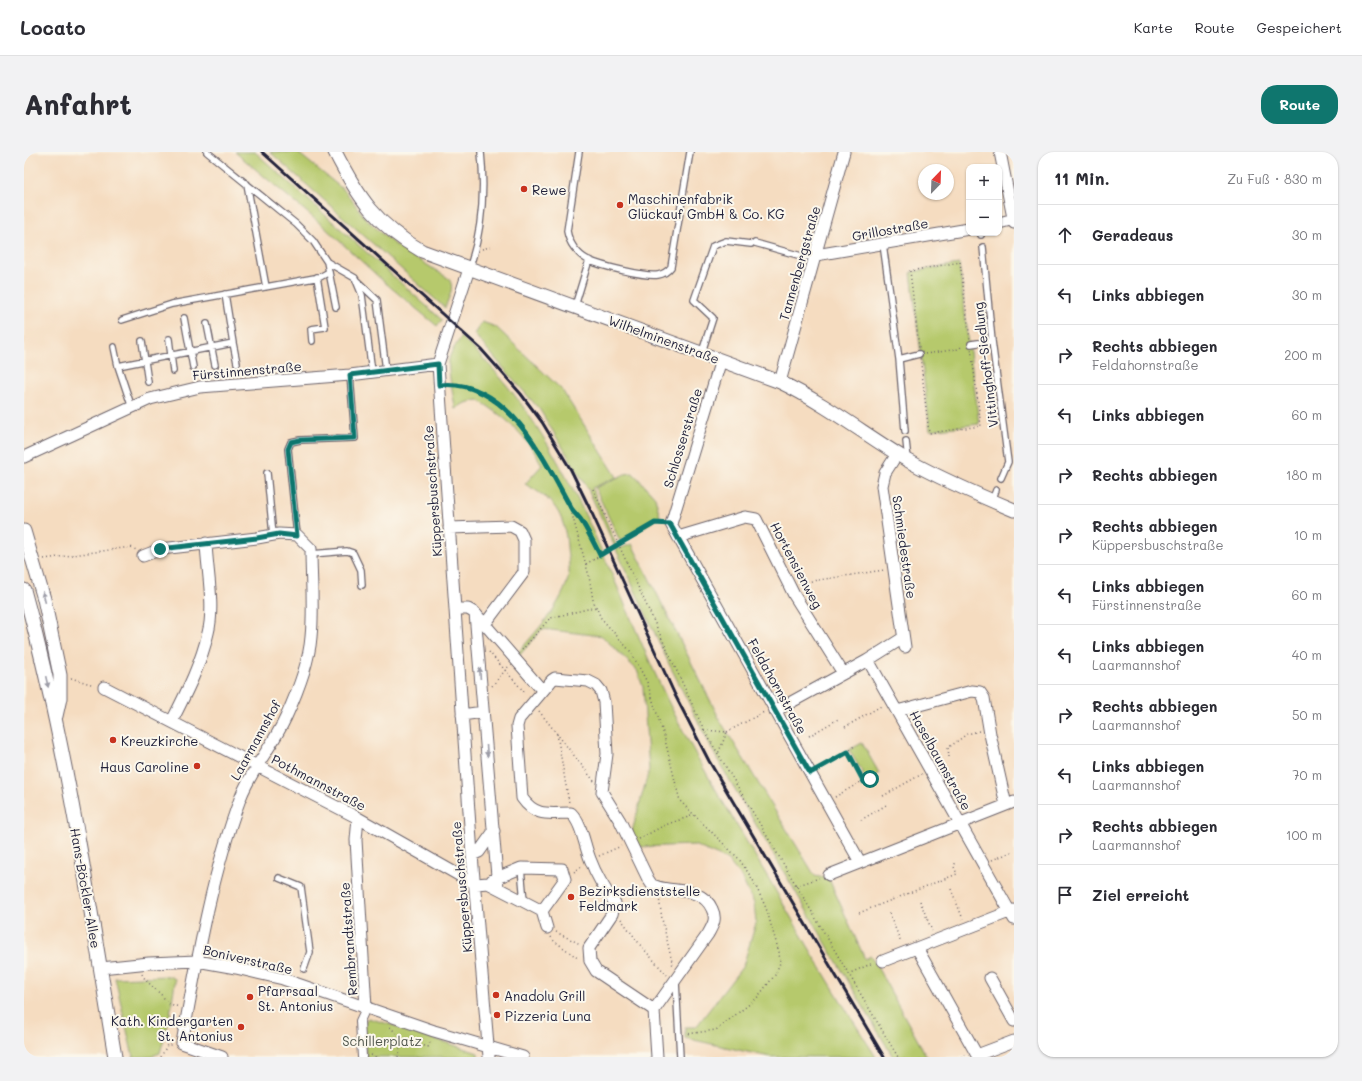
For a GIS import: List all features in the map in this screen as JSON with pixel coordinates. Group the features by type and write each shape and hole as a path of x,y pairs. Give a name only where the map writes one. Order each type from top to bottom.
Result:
{"street":[{"name":"Wilhelminenstraße","path":"335,152 354,188 375,215 390,230 422,251 702,352 780,382 828,408 903,457 994,495 1014,510"},
{"name":"Tannenbergstraße","path":"780,382 844,152"},
{"path":"1000,152 1014,220 1002,222"},
{"name":"Grillostraße","path":"816,255 966,230"},
{"name":"Küppersbuschstraße","path":"469,269 438,364 454,609 488,1052"},
{"name":"Schlosserstraße","path":"670,524 721,360"},
{"name":"Fürstinnenstraße","path":"24,457 150,399 200,387 350,375 438,364"},
{"name":"Schmiedestraße","path":"868,660 904,643 882,486 885,473 903,457"},
{"name":"Hortensienweg","path":"678,538 745,517 756,519 794,595 843,673"},
{"name":"Feldahornstraße","path":"670,524 860,862"},
{"path":"449,528 511,526 520,531 524,540 524,572 479,631"},
{"name":"Hans-Böckler-Allee","path":"24,531 34,560 46,606 60,675 60,698 55,719"},
{"path":"143,556 160,549 273,535 297,536 310,549 311,554"},
{"path":"172,721 189,688 209,632 210,608 206,543"},
{"name":"Laarmannshof","path":"182,1043 213,890 227,837 240,797 256,765 285,719 301,680 311,639 313,605 311,554"},
{"name":"Hans-Böckler-Allee","path":"24,590 55,719 101,968 115,1057"},
{"path":"454,609 468,609 475,613 479,631 483,712 494,831 495,883"},
{"path":"479,631 515,659 542,690"},
{"path":"775,711 868,660"},
{"name":"Haselbaumstraße","path":"868,660 1013,914"},
{"path":"42,664 57,662"},
{"path":"654,1010 596,972 590,961 589,948 614,909 615,903 605,890 590,860 576,818 571,813 540,813 528,807 522,798 517,726 519,719 532,702 555,678 588,681 596,685 601,691 604,702 607,754 602,792 652,885 702,895 709,900 715,914 715,922 708,934 654,1010 657,1057"},
{"name":"Pothmannstraße","path":"104,687 358,818 476,884"},
{"name":"Haselbaumstraße","path":"897,711 977,691 984,698 989,729 1010,803 960,823"},
{"path":"462,714 483,712"},
{"name":"Rembrandtstraße","path":"358,818 356,840 366,1008 360,1021 362,1057"},
{"path":"829,875 960,823"},
{"path":"472,855 479,852 494,831"},
{"path":"476,884 495,883 520,868 562,869 565,879 542,911"},
{"path":"495,883 542,911 547,928"},
{"path":"883,962 967,929 1013,914"},
{"path":"917,948 978,1056 1014,1041"},
{"name":"Boniverstraße","path":"101,968 198,961 283,979 300,981 366,1008 434,1031 488,1052 523,1057"},
{"path":"990,978 1014,1021"},
{"path":"182,1043 222,1057"}],"lane":[{"path":"207,152 296,224 313,241 327,262 336,307"},
{"path":"469,269 476,248 480,222 483,189 481,152"},
{"path":"579,152 567,231 568,241 589,260 620,270 653,275 659,275 671,267 690,152"},
{"path":"247,184 266,287"},
{"path":"702,352 713,318 694,300 712,246 726,241 753,244 805,257 816,255"},
{"path":"883,244 899,359 905,431"},
{"name":"Vittinghoff-Siedlung","path":"983,247 992,341 1008,462 1001,478"},
{"path":"575,306 589,260"},
{"path":"327,262 354,278 378,300 386,370"},
{"path":"122,320 172,304 317,277 329,272"},
{"path":"312,341 311,329 326,327 317,277"},
{"path":"354,278 362,295 372,372"},
{"path":"225,294 237,363"},
{"path":"184,318 193,367"},
{"path":"207,324 215,365"},
{"path":"169,339 173,372"},
{"path":"142,340 148,382"},
{"path":"970,344 992,341"},
{"path":"118,366 233,343"},
{"path":"114,347 118,366 132,408"},
{"path":"899,359 920,354"},
{"path":"297,536 288,449 291,442 300,440 355,438 350,375"},
{"path":"903,457 906,441"},
{"path":"267,473 273,535"},
{"path":"311,554 347,552 353,554 361,570 362,585"},
{"path":"520,868 524,901"},
{"path":"279,878 301,886 310,952 304,969"},
{"path":"675,979 680,1057"}],"path":[{"path":"960,262 981,426 929,432 920,354 910,271 960,262"},
{"path":"920,354 959,349 962,345 970,344"},
{"path":"439,385 459,384 471,388 488,397 506,410 523,427 535,443 570,507 587,530 600,555"},
{"path":"593,489 704,730 898,1057"},
{"path":"570,507 586,564 593,600 602,618 617,634 640,666 656,707 680,801 739,859 752,880 766,908 779,952 780,963 775,975 756,998 716,1030 679,1035"},
{"path":"586,564 655,523 670,524"},
{"path":"34,560 131,547 143,556"},
{"path":"796,583 894,569"},
{"path":"482,698 550,618 596,607"},
{"path":"479,631 505,670 556,732 602,792"},
{"path":"60,675 104,687"},
{"path":"845,727 891,700"},
{"path":"704,730 727,732 769,710 775,711"},
{"path":"809,736 840,718"},
{"path":"949,757 948,748 967,734 989,729"},
{"path":"556,732 571,813"},
{"path":"718,754 727,732"},
{"path":"810,773 848,752 855,744"},
{"path":"848,752 864,780"},
{"path":"883,796 930,770"},
{"path":"826,802 864,780 864,782 873,778"},
{"path":"861,820 888,804"},
{"path":"565,879 590,860 645,837 665,825 694,815"},
{"path":"983,863 1014,851"},
{"path":"859,912 957,874 954,867 956,861"},
{"path":"796,886 829,875"},
{"path":"658,887 662,919 675,979"},
{"path":"951,889 967,929"},
{"path":"920,901 935,941"},
{"path":"614,909 641,946 675,979"},
{"path":"889,913 905,953"},
{"path":"547,928 589,948"},
{"path":"547,928 553,940 596,972"},
{"path":"848,974 876,961 883,962"},
{"path":"138,965 145,980 164,996 167,1003 188,1010"},
{"path":"388,1025 402,1039 428,1047 434,1031"},
{"path":"398,1057 402,1039"},
{"path":"161,1057 167,1045 182,1043"}],"green space":[{"path":"235,152 255,152 442,320 437,326 383,281 322,225"},
{"path":"270,152 297,152 345,191 366,219 394,244 448,278 451,289 445,308"},
{"path":"959,264 979,424 930,430 911,272"},
{"path":"482,322 496,327 562,390 617,477 592,488 618,549 632,544 721,722 815,876 829,879 865,959 871,956 927,1057 893,1057 716,757 669,664 588,489 540,410 474,334"},
{"path":"461,337 500,377 533,421 562,469 587,518 654,671 678,721 711,782 822,970 876,1057 770,1057 685,1038 685,1027 696,1027 743,966 756,923 754,903 740,875 728,861 721,857 694,845 637,847 631,835 649,770 643,687 637,670 602,636 542,629 518,657 516,655 548,617 562,595 569,573 566,534 556,508 543,496 525,484 542,465 523,436 507,420 478,400 465,403 455,409 449,370 449,360 452,351"},
{"path":"633,473 655,497 660,517 620,541 595,488 625,474"},
{"path":"862,743 879,773 867,780 849,750"},
{"path":"169,976 175,979 175,982 169,1021 160,1053 150,1057 133,1057 115,978"},
{"name":"Schillerplatz","path":"368,1018 478,1053 478,1057 366,1057 364,1023"}],"railway":[{"path":"262,152 481,349 521,394 542,422 571,470 675,695 709,761 884,1057"}],"place":[{"name":"Rewe","path":"524,189"},
{"name":"Maschinenfabrik Glückauf GmbH & Co. KG","path":"620,205"},
{"name":"Kreuzkirche","path":"113,740"},
{"name":"Haus Caroline","path":"197,766"},
{"name":"Bezirksdienststelle Feldmark","path":"571,897"},
{"name":"Anadolu Grill","path":"496,995"},
{"name":"Pfarrsaal St. Antonius","path":"250,997"},
{"name":"Pizzeria Luna","path":"497,1015"},
{"name":"Kath. Kindergarten St. Antonius","path":"241,1027"}],"route":[{"path":"160,549 257,538 279,534 297,536 288,449 291,442 300,440 355,438 350,375 438,364 439,385 459,384 471,388 488,397 506,410 523,427 535,443 570,507 587,530 600,555 655,523 670,524 810,773 848,752 864,782 870,779"}]}
